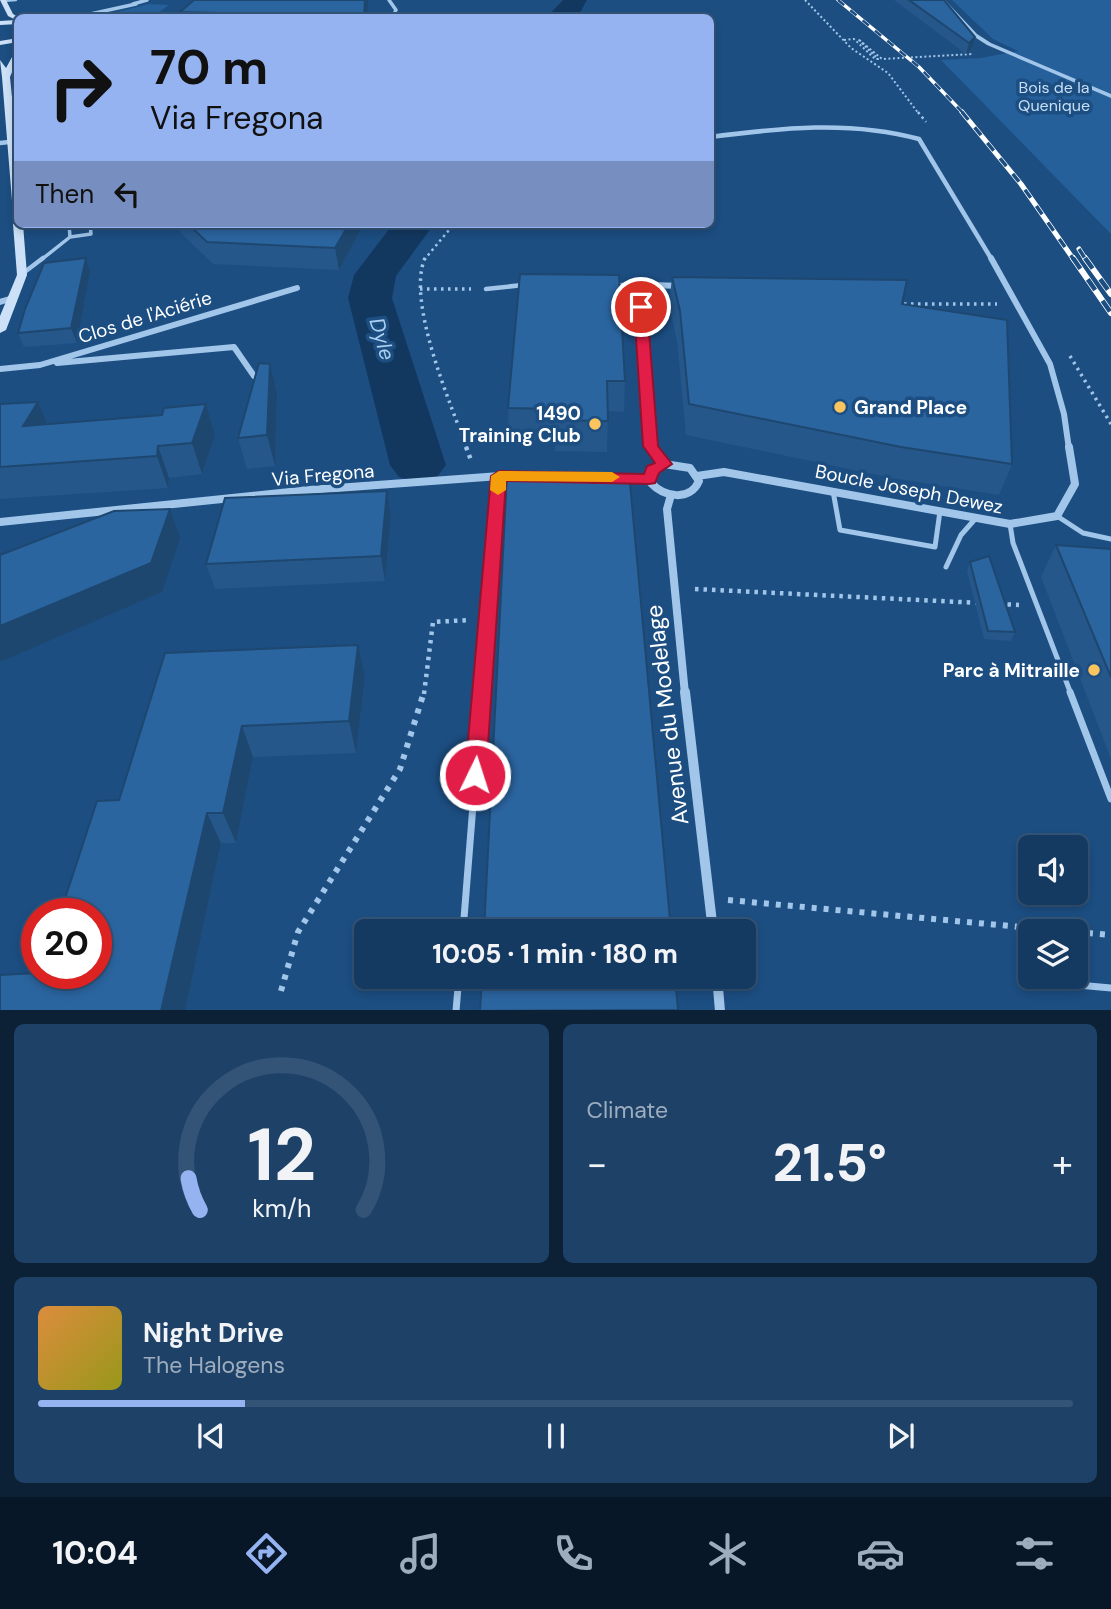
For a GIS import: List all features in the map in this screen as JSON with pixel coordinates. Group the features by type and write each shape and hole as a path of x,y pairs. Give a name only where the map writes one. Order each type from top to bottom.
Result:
{"main road":[{"path":"3,1 14,18"},
{"path":"6,76 14,57"},
{"path":"0,62 13,98 5,143 14,193"},
{"path":"0,330 22,275 18,228"}],"street":[{"path":"102,14 147,0"},
{"path":"943,0 975,35 994,47 1111,96"},
{"path":"90,14 136,4"},
{"path":"714,137 820,128 881,129 919,139 1019,304 1050,364 1064,414 1075,484 1056,516"},
{"path":"651,285 692,286"},
{"name":"Clos de l'Aciérie","path":"0,369 40,365 297,288"},
{"path":"0,302 13,298"},
{"path":"641,307 651,446 664,464"},
{"path":"40,365 234,347 254,376"},
{"path":"664,464 688,467 697,476 697,486 693,491 671,495 653,488 649,479 653,470 664,464"},
{"name":"Boucle Joseph Dewez","path":"697,476 724,472 1010,523 1056,516"},
{"name":"Via Fregona","path":"0,522 309,490 524,475"},
{"path":"572,476 649,479"},
{"name":"Avenue du Modelage","path":"671,495 667,509 673,588 712,919"},
{"path":"718,989 720,1010"}],"lane":[{"path":"3,1 16,0"},
{"path":"69,228 70,237"},
{"path":"22,275 70,237 91,234 90,228"},
{"path":"486,289 512,289 527,284"},
{"path":"610,285 651,285"},
{"path":"464,919 499,476"},
{"path":"833,491 840,530 935,547 940,511"},
{"path":"1056,516 1083,533 1111,540"},
{"path":"946,566 961,535 976,518"},
{"path":"1010,523 1013,543 1111,800"},
{"path":"1088,986 1111,988"},
{"path":"457,1010 458,989"}],"path":[{"path":"844,40 854,39 875,59 878,59 858,39 882,59 965,57 994,47"},
{"path":"451,228 424,261 420,289 439,369 477,477"},
{"path":"420,289 486,289"},
{"path":"884,303 1019,304"},
{"path":"673,588 983,603"},
{"path":"997,604 1037,606"},
{"path":"281,991 298,932 400,769 424,693 433,621 488,620"},
{"path":"710,899 1018,927"},
{"path":"1088,933 1111,935"}],"green space":[{"name":"Bois de la Quenique","path":"952,0 1111,0 1111,234 941,60 981,58 1018,51 993,39"},
{"path":"149,4 169,5 156,14 109,14"}],"building":[{"path":"194,0 365,0 364,14 180,12"},
{"path":"909,0 944,0 975,37 969,43"},
{"path":"192,228 347,228 335,248 207,242"},
{"path":"86,258 71,328 18,333 44,263"},
{"path":"520,274 619,275 625,381 607,381 608,421 555,420 555,409 508,408"},
{"name":"Grand Place","path":"672,277 907,280 902,304 1007,320 1012,464 901,447 689,404 680,311"},
{"path":"259,363 270,364 267,435 238,438"},
{"path":"38,402 23,426 162,415 164,408 206,404 192,443 158,446 157,456 0,467 0,404"},
{"path":"507,474 589,474 590,483 630,483 670,919 485,919"},
{"path":"387,491 381,556 206,564 225,498"},
{"path":"170,509 151,563 0,626 0,555 114,511"},
{"path":"1056,545 1111,549 1111,677"},
{"path":"989,556 1015,632 988,631 970,562"},
{"path":"358,645 349,721 242,726 223,813 207,813 161,1010 0,1010 0,975 21,974 21,989 112,989 112,898 65,898 97,801 119,800 165,653"},
{"path":"481,989 676,989 678,1010 480,1010"}],"waterway":[{"name":"Dyle","path":"565,14 571,10 575,0"},
{"name":"Dyle","path":"411,228 375,275 370,298 418,465"}],"railway":[{"path":"838,0 919,67 964,114"},
{"path":"962,112 1021,184 1074,260"},
{"path":"1079,249 1086,260"},
{"path":"1073,258 1111,313"},
{"path":"1085,258 1111,294"}],"slow traffic":[{"path":"498,490 499,476 612,477"}],"place":[{"name":"Grand Place","path":"840,407"},
{"name":"1490 Training Club","path":"595,424"},
{"name":"Parc à Mitraille","path":"1094,670"}],"route":[{"path":"475,775 499,476 649,479 653,470 664,464 651,446 641,307"}]}
